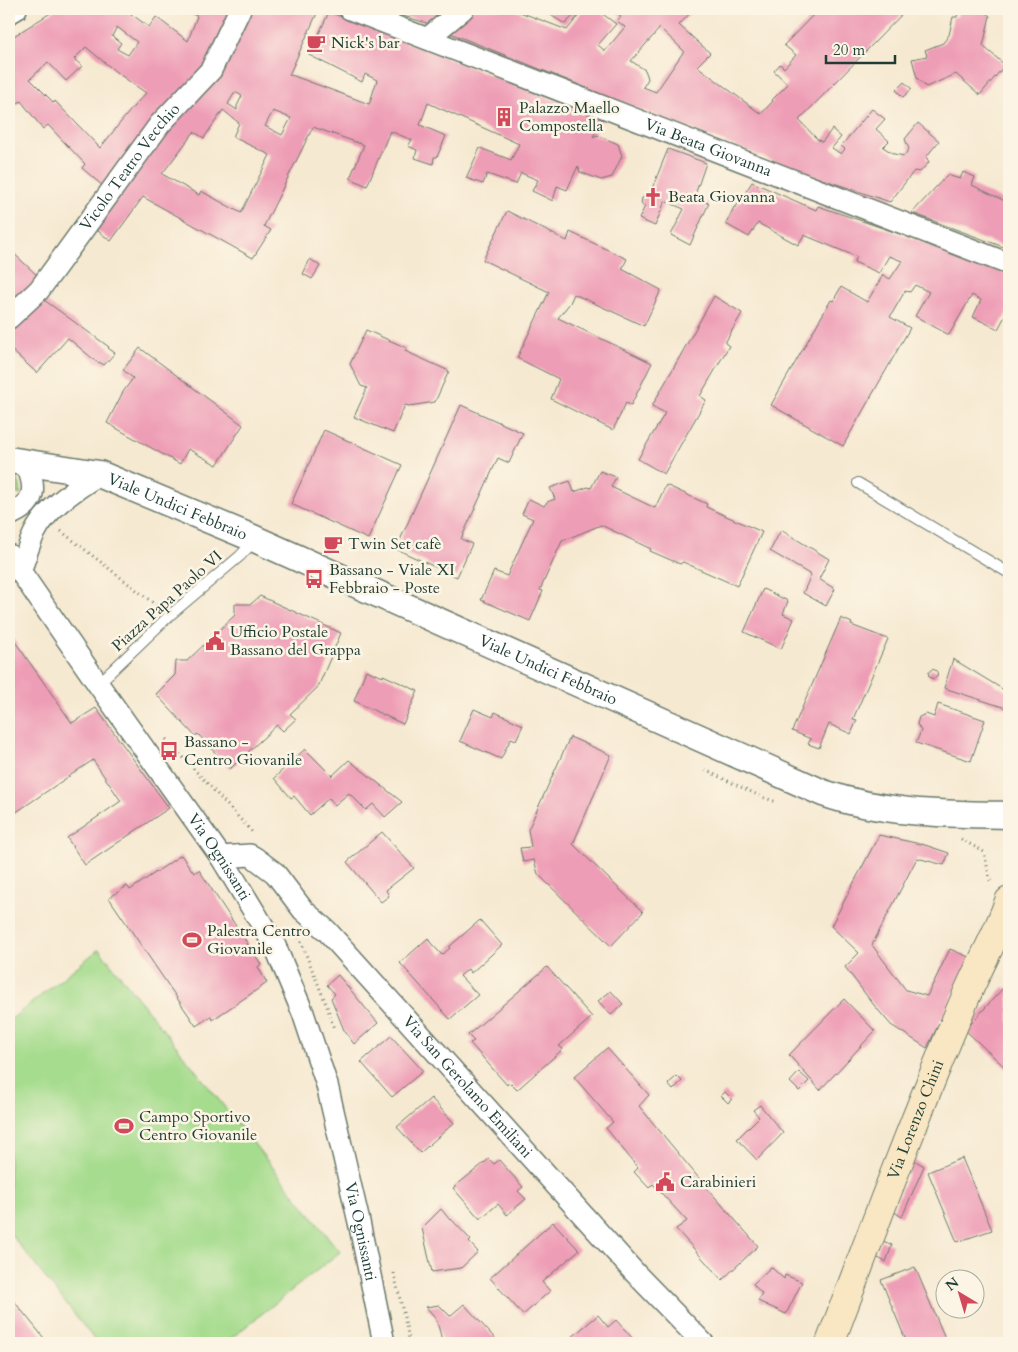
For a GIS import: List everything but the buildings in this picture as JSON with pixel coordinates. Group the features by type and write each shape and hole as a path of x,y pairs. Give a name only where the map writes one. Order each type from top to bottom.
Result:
{"main road":[{"name":"Via Lorenzo Chini","path":"830,1343 964,999 1007,914"}],"street":[{"path":"9,13 16,9"},
{"name":"Vicolo Teatro Vecchio","path":"9,318 39,290 160,124 211,70 240,9"},
{"name":"Via Beata Giovanna","path":"350,9 1009,264"},
{"path":"428,38 463,9"},
{"name":"Viale Undici Febbraio","path":"17,461 99,474 255,539 453,626 823,793 849,802 900,810 953,814 1009,815"},
{"name":"Viale Undici Febbraio","path":"9,515 20,511 27,505 33,491 32,479 17,461"},
{"name":"Viale Undici Febbraio","path":"14,563 45,517 67,496 99,474"},
{"name":"Via Ognissanti","path":"14,563 221,857 275,946 303,1013 327,1085 360,1222 384,1343"},
{"name":"Via San Gerolamo Emiliani","path":"221,857 250,855 275,873 303,910 327,931 471,1088 636,1274 703,1343"}],"lane":[{"path":"858,483 1009,573"},
{"name":"Piazza Papa Paolo VI","path":"98,684 169,616 240,556 255,539"}],"path":[{"path":"58,528 169,616"},
{"path":"166,738 255,835"}],"green space":[{"path":"9,471 18,481 20,495 9,489"},
{"name":"Campo Sportivo Centro Giovanile","path":"99,949 340,1252 225,1343 97,1343 9,1232 9,1021"}],"place":[{"name":"Nick's bar","path":"316,43"},
{"name":"Palazzo Maello Compostella","path":"504,117"},
{"name":"Beata Giovanna","path":"653,197"},
{"name":"Twin Set cafè","path":"333,544"},
{"name":"Bassano - Viale XI Febbraio - Poste","path":"314,579"},
{"name":"Ufficio Postale Bassano del Grappa","path":"215,641"},
{"name":"Bassano - Centro Giovanile","path":"169,751"},
{"name":"Palestra Centro Giovanile","path":"192,940"},
{"name":"Campo Sportivo Centro Giovanile","path":"124,1126"},
{"name":"Carabinieri","path":"665,1182"}]}
